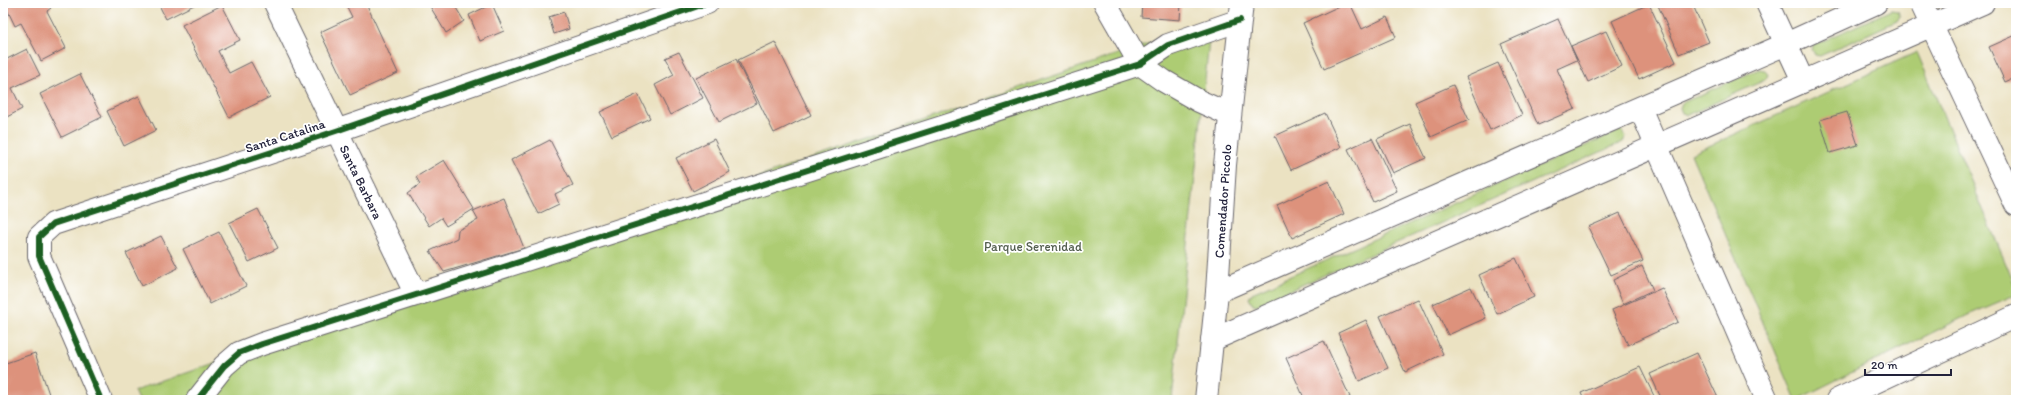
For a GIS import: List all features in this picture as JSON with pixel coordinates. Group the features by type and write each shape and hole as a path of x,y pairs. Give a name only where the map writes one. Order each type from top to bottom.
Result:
{"street":[{"name":"Santa Barbara","path":"275,3 416,295"},
{"name":"Santa Catalina","path":"101,400 39,256 39,237 53,224 336,131 707,3"},
{"path":"1106,3 1140,64 1164,82 1199,101 1230,115"},
{"path":"1767,3 1803,82"},
{"path":"1217,292 1786,44 1876,3"},
{"path":"1921,3 2016,205"},
{"path":"1212,340 1983,3"},
{"path":"197,400 224,366 239,353 1140,64 1168,45 1241,11"},
{"name":"Comendador Piccolo","path":"1206,400 1217,292 1230,115 1241,11"},
{"path":"1640,108 1767,400"},
{"path":"1837,400 2016,316"}],"green space":[{"path":"1891,10 1898,11 1900,16 1897,21 1820,56 1815,55 1812,49 1814,45"},
{"name":"Parque Serenidad","path":"1211,22 1172,400 138,400 134,391"},
{"path":"1917,52 2016,288 2014,292 2015,295 1968,315 1796,400 1691,154"},
{"path":"1759,69 1765,70 1768,75 1765,80 1688,115 1682,113 1680,108 1682,103"},
{"path":"1621,130 1626,136 1623,142 1257,305 1252,304 1249,298 1252,293"}],"building":[{"path":"4,3 49,3 51,8 47,11 66,48 41,61 21,23 15,26"},
{"path":"158,3 198,3 166,19"},
{"path":"345,3 366,3 398,73 350,95 320,32 352,17"},
{"path":"428,3 453,3 464,21 446,33"},
{"path":"1142,3 1181,3 1180,20 1141,17"},
{"path":"1346,3 1350,3 1362,29 1387,17 1396,37 1324,69 1303,23"},
{"path":"1657,3 1692,3 1709,42 1679,54"},
{"path":"492,4 504,31 480,41 469,15"},
{"path":"1649,4 1676,62 1639,79 1612,21"},
{"path":"222,5 240,40 218,51 229,73 251,62 270,97 229,117 182,25"},
{"path":"564,12 569,29 554,34 549,17"},
{"path":"1558,19 1577,60 1557,69 1575,109 1538,125 1501,44"},
{"path":"1606,31 1622,66 1588,82 1571,46"},
{"path":"2016,35 2016,77 2005,82 1989,47"},
{"path":"775,42 811,115 774,133 738,60"},
{"path":"27,49 40,75 12,88 22,109 3,119 3,61"},
{"path":"679,52 703,98 670,115 655,85 674,75 665,58"},
{"path":"736,59 757,103 719,122 696,78"},
{"path":"1498,63 1522,115 1490,130 1466,77"},
{"path":"80,74 102,117 62,137 40,94"},
{"path":"1453,85 1469,120 1431,137 1415,102"},
{"path":"638,94 650,118 612,136 600,112"},
{"path":"139,96 156,130 124,146 107,111"},
{"path":"1847,112 1858,145 1830,153 1820,120"},
{"path":"1325,113 1341,147 1291,170 1275,136"},
{"path":"1410,124 1426,158 1393,173 1377,139"},
{"path":"1372,138 1397,191 1373,202 1348,149"},
{"path":"714,139 730,172 693,191 676,158"},
{"path":"550,140 573,185 555,194 559,204 538,214 511,160"},
{"path":"444,160 474,209 446,226 441,218 429,226 408,193 420,184 416,177"},
{"path":"1329,181 1344,214 1292,238 1277,205"},
{"path":"504,198 524,248 444,272 430,251 457,238 458,230 478,220 473,211"},
{"path":"258,209 278,248 249,262 229,223"},
{"path":"1620,213 1643,261 1611,275 1588,227"},
{"path":"219,232 246,286 210,304 183,249"},
{"path":"161,236 178,268 142,286 126,253"},
{"path":"1516,258 1534,297 1497,314 1479,275"},
{"path":"1642,266 1653,290 1623,304 1613,280"},
{"path":"1471,287 1486,318 1448,335 1433,304"},
{"path":"1662,288 1678,322 1628,345 1612,310"},
{"path":"1418,299 1443,354 1405,372 1380,316"},
{"path":"1366,320 1388,368 1359,381 1338,333"},
{"path":"1324,341 1350,397 1344,400 1305,400 1286,358"},
{"path":"35,353 50,397 41,400 3,400 3,364"},
{"path":"1697,353 1719,400 1662,400 1650,374"},
{"path":"1640,367 1656,400 1584,400 1581,393"}],"cycle path":[{"path":"101,400 39,256 39,237 53,224 336,131 707,3"},
{"path":"197,400 224,366 239,353 262,344 1140,64 1168,45 1240,20"}]}
